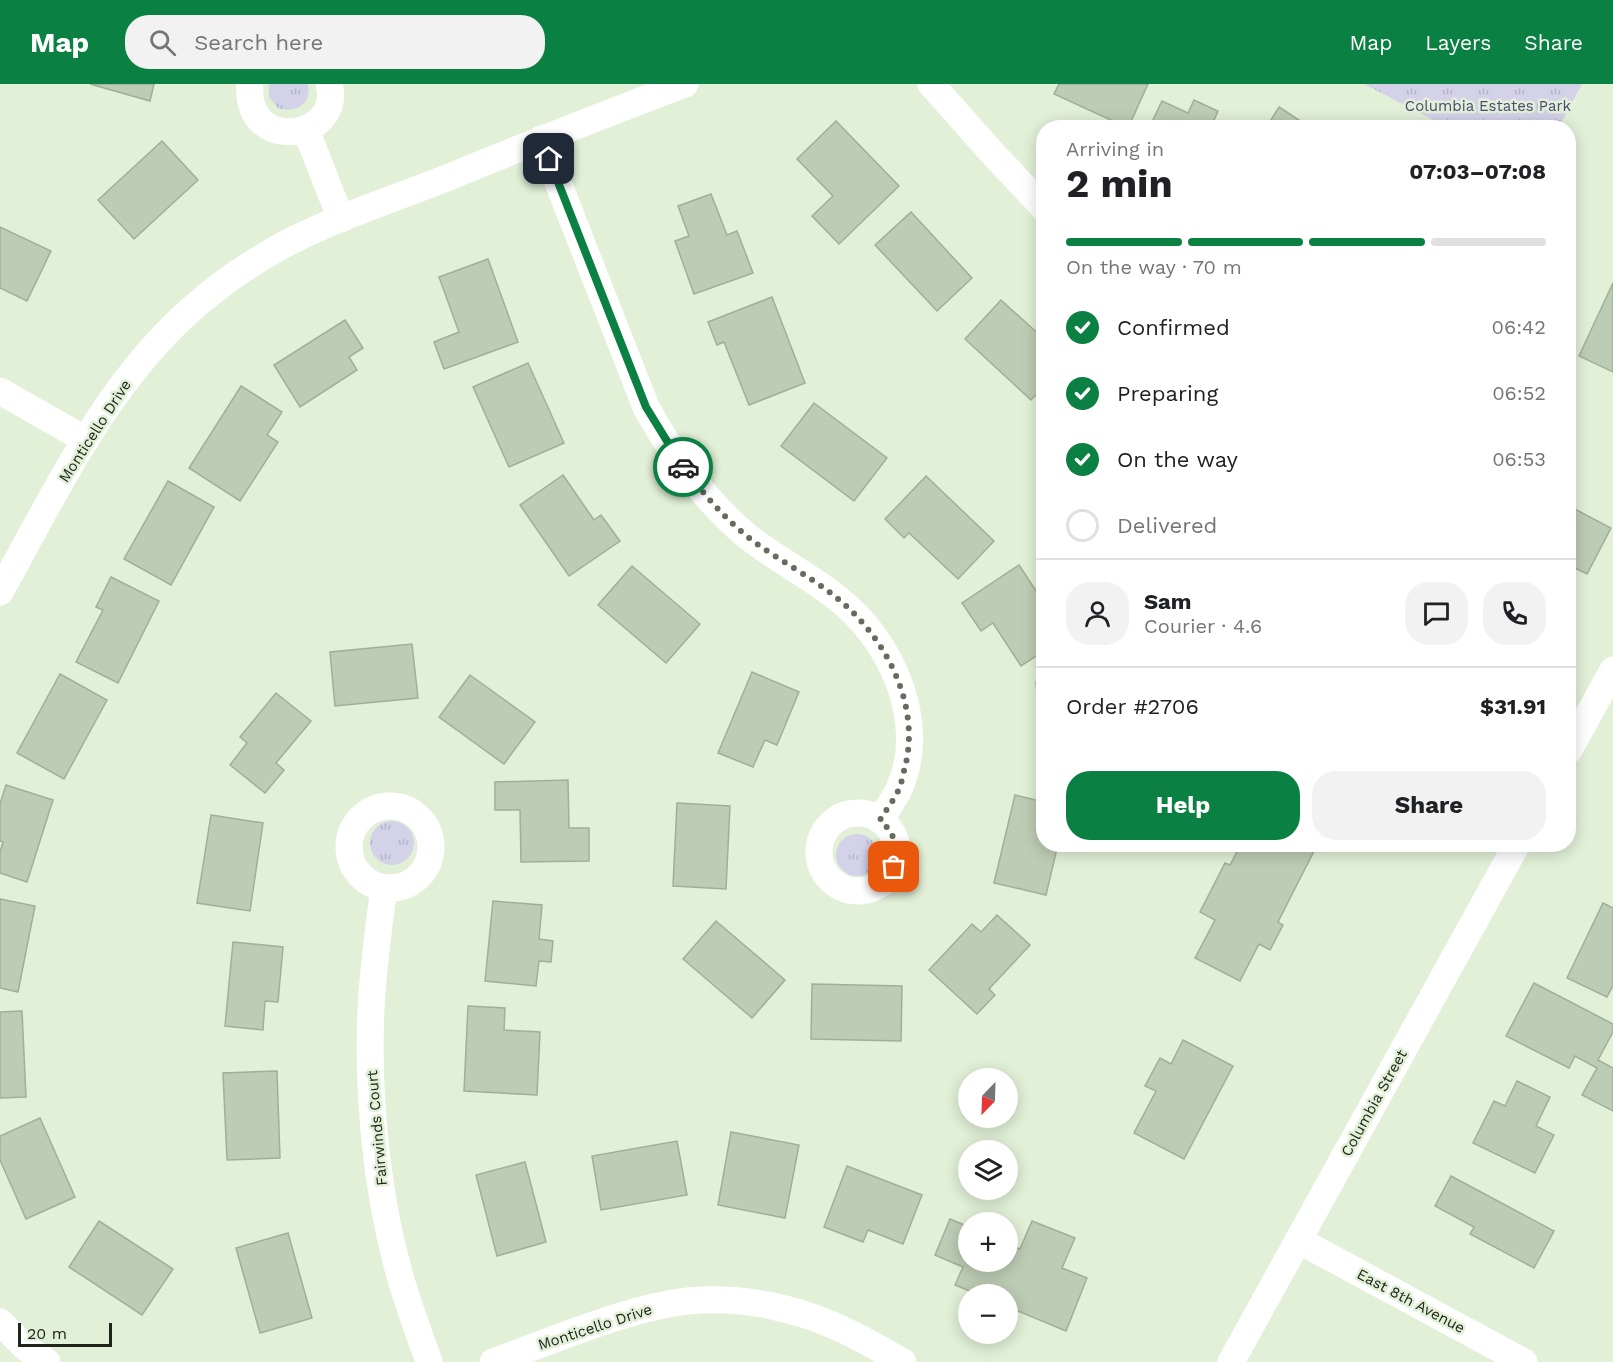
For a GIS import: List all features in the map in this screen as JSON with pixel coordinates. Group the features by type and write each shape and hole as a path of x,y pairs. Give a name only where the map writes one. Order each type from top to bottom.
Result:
{"street":[{"path":"250,84 249,96 252,108 264,123 280,132 293,133 306,130 317,123 325,113 330,102 329,84"},
{"name":"Monticello Drive","path":"0,592 108,404 144,358 176,324 226,282 279,248 341,219 685,84"},
{"path":"931,84 1036,200"},
{"path":"306,130 341,219"},
{"path":"542,139 646,407 665,441 685,470 724,516 773,556 838,598 862,621 894,669 904,697 909,733 908,754 899,788 880,820"},
{"path":"0,391 86,440"},
{"path":"1576,737 1613,670"},
{"name":"Columbia Street","path":"1231,1362 1513,852"},
{"name":"Fairwinds Court","path":"384,888 372,993 373,1119 387,1219 399,1275 429,1362"},
{"name":"East 8th Avenue","path":"1298,1240 1524,1362"},
{"name":"Monticello Drive","path":"493,1362 631,1314 688,1301 722,1300 778,1307 811,1317 848,1333 903,1362"},
{"path":"0,1322 25,1347 47,1362"}],"green space":[{"path":"269,84 308,84 309,91 301,106 284,110 278,108 269,97"},
{"name":"Columbia Estates Park","path":"1364,84 1582,84 1563,120 1433,120"},
{"path":"392,821 407,828 414,843 407,858 392,865 377,858 370,843 377,828"},
{"path":"857,834 872,840 878,855 872,870 857,876 842,870 836,855 842,840"}],"building":[{"path":"90,84 154,84 150,101"},
{"path":"1059,84 1148,84 1132,120 1111,120 1054,94"},
{"path":"1194,100 1218,111 1214,120 1153,120 1162,101 1188,113"},
{"path":"1279,107 1299,120 1271,120"},
{"path":"836,121 899,186 839,244 812,216 833,196 797,159"},
{"path":"162,141 198,180 134,239 98,200"},
{"path":"711,194 727,235 737,231 753,273 694,294 675,241 689,236 678,206"},
{"path":"911,212 972,278 937,311 875,245"},
{"path":"0,227 51,251 27,301 0,288"},
{"path":"488,259 518,342 444,369 434,342 459,332 439,277"},
{"path":"1613,283 1613,372 1579,356"},
{"path":"772,297 805,383 749,405 724,342 717,345 708,322"},
{"path":"1001,300 1036,332 1036,395 1031,400 965,339"},
{"path":"345,320 363,348 349,357 357,370 300,407 274,365"},
{"path":"528,363 564,443 509,467 473,387"},
{"path":"241,386 282,412 267,435 278,442 240,501 189,468"},
{"path":"814,403 887,458 854,501 781,446"},
{"path":"563,475 594,520 601,515 620,541 569,576 520,505"},
{"path":"926,476 994,541 958,579 909,533 904,538 885,519"},
{"path":"168,481 214,507 171,585 124,559"},
{"path":"1576,510 1611,528 1587,574 1576,568"},
{"path":"1019,565 1036,591 1036,656 1021,666 993,623 981,631 962,603"},
{"path":"632,566 700,624 666,663 598,605"},
{"path":"111,577 159,601 118,683 76,662 103,610 96,607"},
{"path":"412,644 418,698 335,706 330,652"},
{"path":"752,672 799,692 777,745 765,740 753,767 718,753"},
{"path":"60,674 107,700 64,779 17,753"},
{"path":"470,675 535,722 504,764 439,717"},
{"path":"276,693 311,721 276,763 284,770 265,793 230,765 247,743 240,737"},
{"path":"568,780 569,828 589,828 589,861 521,862 520,810 495,810 495,782"},
{"path":"6,785 53,800 27,882 0,873 0,852 3,842 0,841 0,804"},
{"path":"1015,795 1036,800 1036,852 1056,852 1046,895 994,883"},
{"path":"677,803 730,806 726,889 673,886"},
{"path":"211,815 263,823 250,911 197,903"},
{"path":"1237,852 1313,852 1278,922 1283,925 1270,950 1259,944 1240,981 1195,958 1215,920 1200,912 1225,863 1230,865"},
{"path":"0,899 35,906 18,992 0,988"},
{"path":"493,901 542,905 539,939 553,941 551,962 539,961 536,986 485,981"},
{"path":"1603,903 1613,908 1613,985 1607,997 1567,978"},
{"path":"997,915 1030,945 989,989 995,995 977,1014 929,970 972,924 981,932"},
{"path":"716,921 785,980 752,1018 683,959"},
{"path":"233,942 283,947 278,1002 265,1001 263,1030 225,1026"},
{"path":"1534,983 1613,1024 1613,1032 1598,1060 1613,1068 1613,1111 1582,1095 1597,1068 1575,1056 1569,1068 1506,1036"},
{"path":"812,984 902,986 901,1041 811,1039"},
{"path":"468,1006 505,1008 504,1030 540,1032 537,1095 464,1091"},
{"path":"22,1011 26,1097 0,1098 0,1012"},
{"path":"1183,1040 1233,1066 1184,1159 1134,1133 1156,1091 1145,1086 1160,1058 1171,1064"},
{"path":"277,1071 280,1158 227,1160 223,1073"},
{"path":"1517,1081 1550,1097 1536,1126 1554,1135 1535,1173 1473,1143 1494,1101 1505,1106"},
{"path":"40,1118 75,1197 26,1219 0,1160 0,1136"},
{"path":"731,1132 799,1145 785,1218 718,1205"},
{"path":"677,1141 687,1195 601,1210 592,1156"},
{"path":"525,1162 546,1242 497,1256 476,1175"},
{"path":"847,1166 922,1195 903,1244 868,1230 863,1242 824,1227"},
{"path":"1451,1176 1554,1231 1534,1268 1470,1234 1474,1227 1435,1206"},
{"path":"950,1219 958,1222 958,1265 935,1255"},
{"path":"99,1221 173,1269 142,1315 69,1267"},
{"path":"1032,1221 1075,1238 1062,1268 1087,1278 1066,1331 1018,1311 1018,1284 955,1285 961,1272 1018,1272 1018,1248 1020,1249"},
{"path":"288,1233 312,1318 260,1333 236,1248"}],"way so far":[{"path":"683,467 724,516 747,536 773,556 838,598 862,621 894,669 904,697 909,733 908,754 899,788 880,820 888,827 896,846 897,857 894,867"}],"route":[{"path":"549,159 646,407 683,467"}]}
